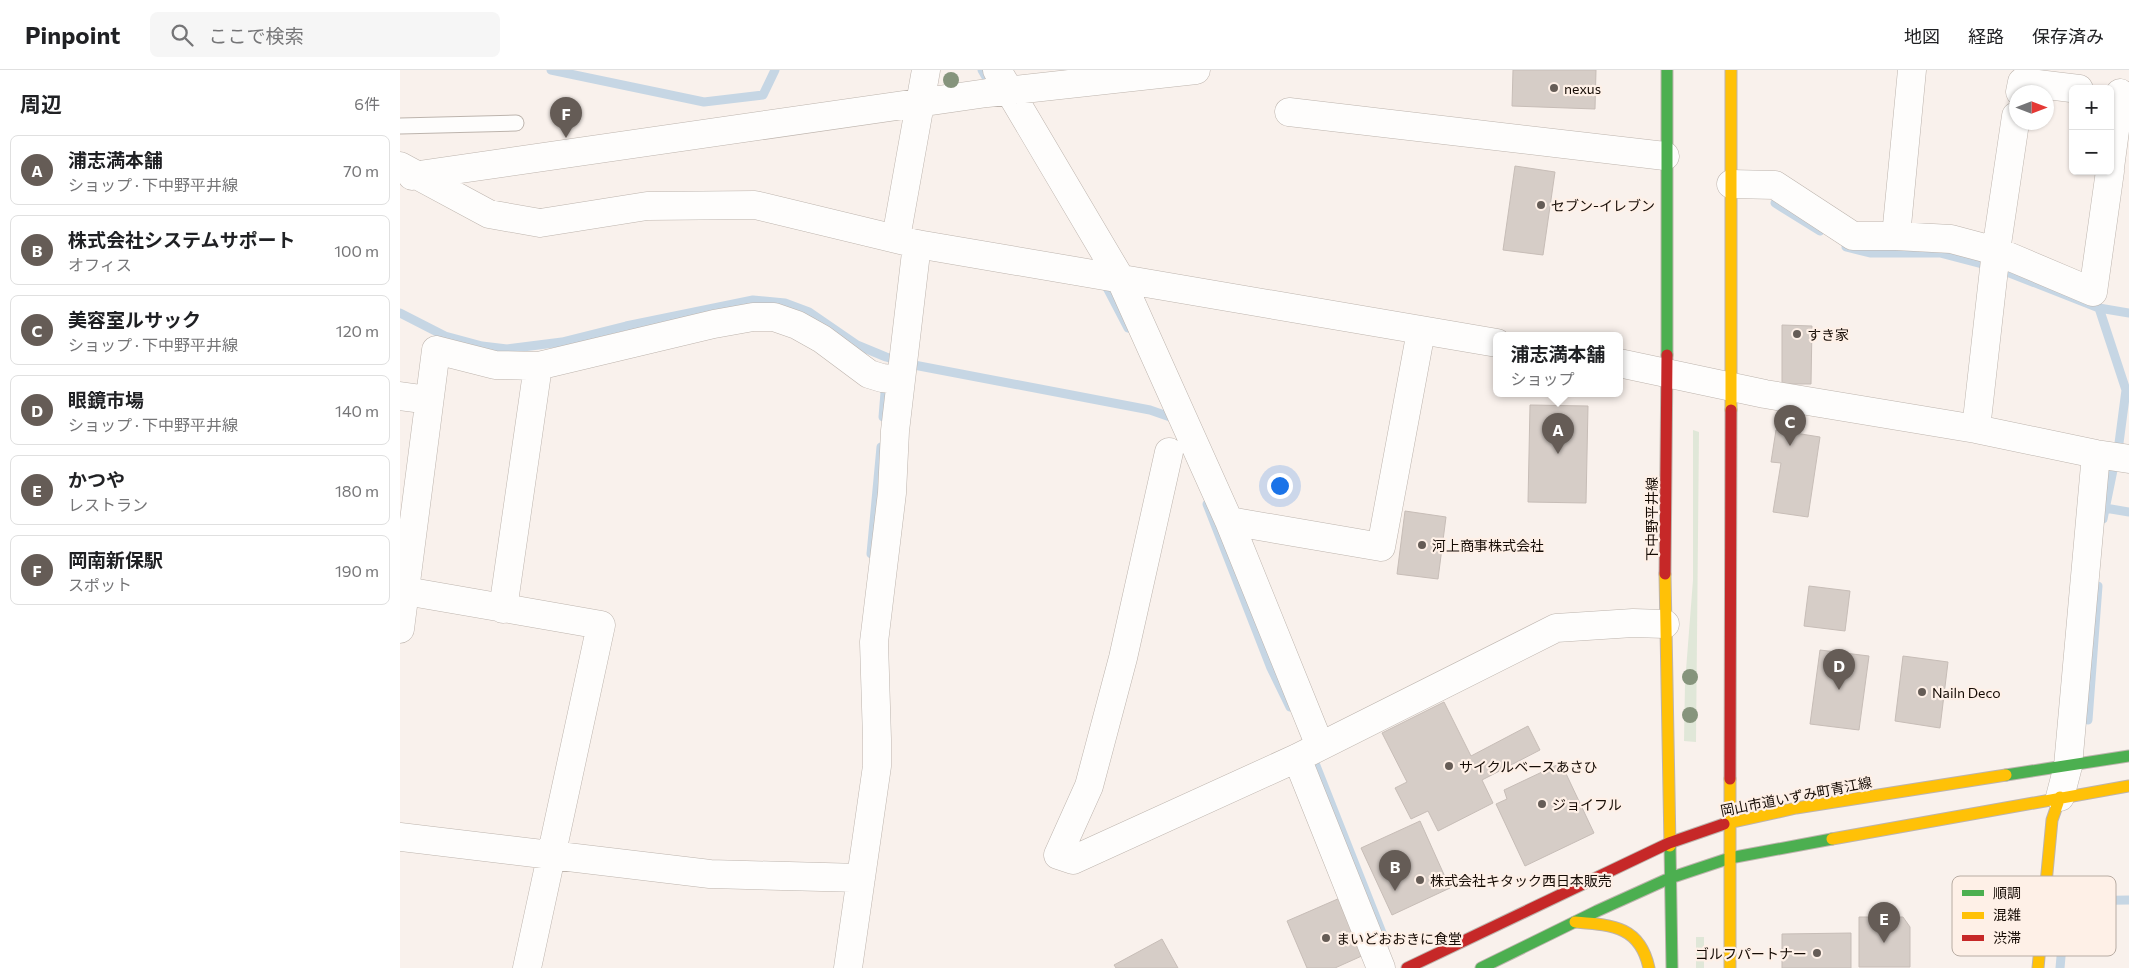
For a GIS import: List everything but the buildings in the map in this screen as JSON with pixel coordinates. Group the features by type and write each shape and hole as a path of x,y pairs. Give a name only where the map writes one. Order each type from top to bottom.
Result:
{"street":[{"path":"848,968 876,766 878,739 874,642 892,493 896,372 920,103 926,70"},
{"path":"405,173 920,103 999,86 1196,70"},
{"name":"下中野平井線","path":"1666,70 1667,372 1665,624 1672,968"},
{"path":"1730,968 1731,70"},
{"path":"1896,236 1912,70"},
{"path":"2021,85 2022,82 2046,85"},
{"path":"999,86 1108,277 1229,521 1381,968"},
{"path":"2054,86 2069,88"},
{"path":"2114,139 2120,93"},
{"path":"1290,112 1665,156"},
{"path":"1976,429 1996,251 2014,130"},
{"path":"405,173 489,214 540,223 647,206 755,205 907,241 1493,342"},
{"path":"1731,184 1774,184 1853,236 1951,239 1996,251 2093,292 2109,175"},
{"path":"400,629 402,591 436,350 495,365 538,366 714,324 753,317 774,317 797,325 822,340 869,374 896,372"},
{"path":"1229,521 1381,548 1421,331"},
{"path":"1623,364 1732,387 1976,429 2129,459"},
{"path":"503,610 538,366"},
{"path":"400,396 429,400"},
{"path":"1170,452 1123,658 1089,786 1058,856 1073,860 1309,752 1556,628 1632,623 1665,624"},
{"path":"2047,876 2052,820 2068,766 2096,454"},
{"path":"402,591 503,610 601,625 527,968"},
{"name":"岡山市道いずみ町青江線","path":"1407,968 1669,843 1730,822 1804,807 2129,756"},
{"path":"1481,968 1574,922 1670,878 1730,858 2129,786"},
{"path":"400,837 710,874 861,878"},
{"path":"1574,922 1611,925 1625,931 1641,942 1648,956 1649,968"}],"lane":[{"path":"400,126 516,123"}],"green space":[{"path":"1693,430 1699,432 1696,742 1684,741 1685,683 1693,580"},
{"path":"1696,937 1704,937 1704,968 1696,968"}],"waterway":[{"path":"551,70 704,102 763,95 775,70"},
{"path":"982,70 990,84"},
{"path":"1775,203 1820,231"},
{"path":"1846,247 1870,253 1940,253 1986,265"},
{"path":"2007,272 2099,308 2129,313"},
{"path":"1104,282 1128,328"},
{"path":"400,313 445,336 482,346 507,349 562,342 626,326 753,300 785,303 809,312 857,345 886,357 914,365 1150,410 1173,418"},
{"path":"2099,308 2126,390 2119,443"},
{"path":"883,417 886,380"},
{"path":"871,554 881,447"},
{"path":"2103,519 2113,470"},
{"path":"1207,504 1271,668 1290,707"},
{"path":"2105,508 2129,512"},
{"path":"2088,720 2098,586"},
{"path":"1311,753 1386,943"},
{"path":"2116,900 2129,900"},
{"path":"2060,968 2061,956"}],"traffic: fast":[{"path":"1667,70 1667,355"},
{"path":"2006,775 2129,756"},
{"path":"1481,968 1597,911 1670,878 1730,858 1832,839"},
{"path":"1670,846 1672,968"}],"traffic: slow":[{"path":"1731,70 1731,410"},
{"path":"1665,574 1670,846"},
{"path":"1724,824 1796,808 2006,775"},
{"path":"1730,779 1730,968"},
{"path":"1832,839 2129,786"},
{"path":"2047,876 2052,820 2060,797"},
{"path":"1575,922 1622,930 1639,944 1645,954 1649,968"},
{"path":"2038,968 2039,956"}],"traffic: jam":[{"path":"1665,574 1667,355"},
{"path":"1730,779 1731,410"},
{"path":"1407,968 1669,843 1724,824"}],"place":[{"name":"nexus","path":"1554,88"},
{"name":"岡南新保駅","path":"566,138"},
{"name":"セブン-イレブン","path":"1541,205"},
{"name":"すき家","path":"1797,334"},
{"name":"美容室ルサック","path":"1790,446"},
{"name":"浦志満本舗","path":"1558,454"},
{"name":"河上商事株式会社","path":"1422,545"},
{"name":"眼鏡市場","path":"1839,690"},
{"name":"Nailn Deco","path":"1922,692"},
{"name":"サイクルベースあさひ","path":"1449,766"},
{"name":"ジョイフル","path":"1542,804"},
{"name":"株式会社キタック西日本販売","path":"1420,880"},
{"name":"株式会社システムサポート","path":"1395,891"},
{"name":"まいどおおきに食堂","path":"1326,938"},
{"name":"かつや","path":"1884,943"},
{"name":"ゴルフパートナー","path":"1817,953"}]}
